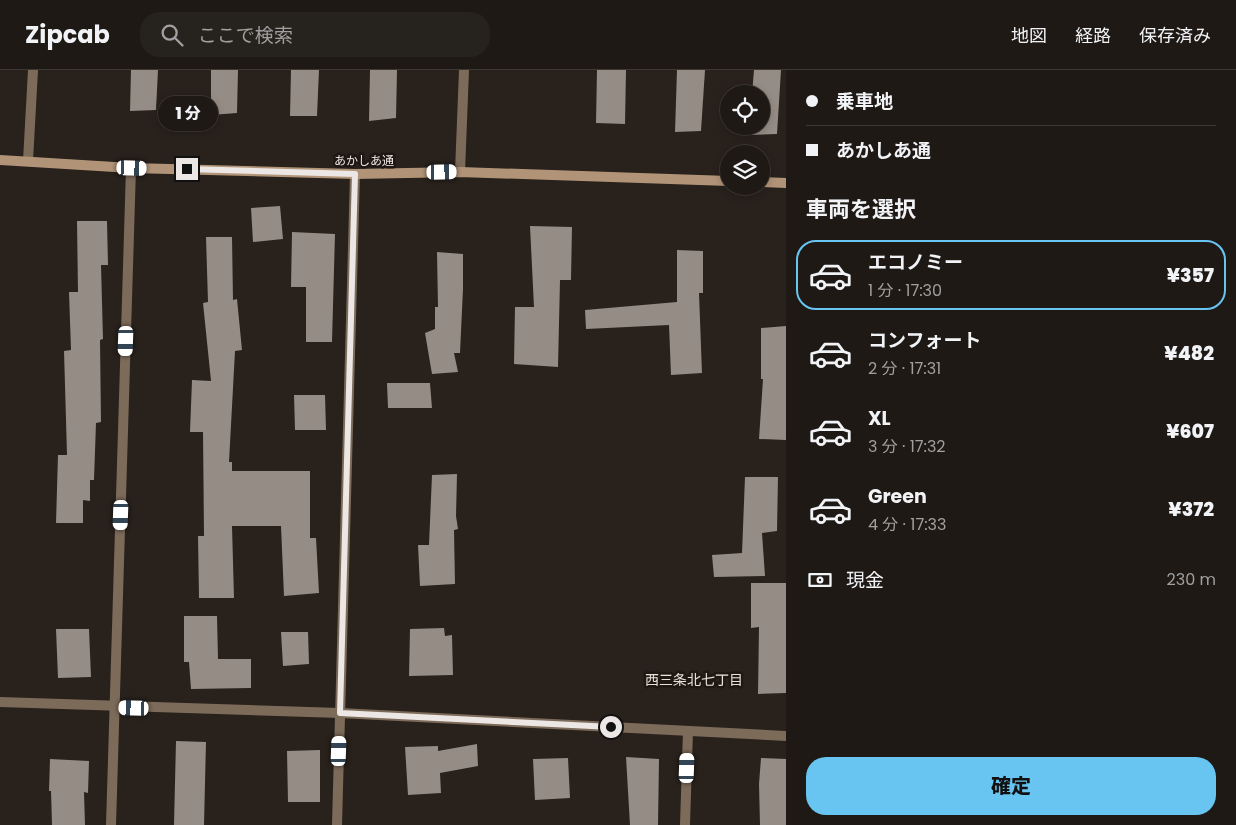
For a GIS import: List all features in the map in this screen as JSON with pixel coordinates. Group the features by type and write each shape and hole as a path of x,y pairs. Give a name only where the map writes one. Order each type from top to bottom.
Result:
{"street":[{"path":"28,161 33,70"},
{"path":"460,172 464,70"},
{"name":"あかしあ通","path":"0,160 132,168 355,174 460,172 720,181"},
{"path":"111,825 132,168"},
{"path":"338,825 355,174"},
{"path":"770,182 786,182"},
{"path":"0,702 115,708 340,713 786,736"},
{"path":"685,825 688,731"}],"building":[{"path":"131,70 158,70 156,110 130,111"},
{"path":"211,70 238,70 237,113 211,115"},
{"path":"291,70 319,70 317,116 290,116"},
{"path":"370,70 397,70 396,118 369,121"},
{"path":"597,70 626,70 625,124 596,123"},
{"path":"677,70 705,70 701,131 675,132"},
{"path":"754,70 781,70 777,134 770,134 770,85 753,85"},
{"path":"280,206 283,239 253,242 251,208"},
{"path":"77,221 107,221 108,265 101,265 103,339 100,340 101,422 96,423 94,480 90,480 90,501 83,500 83,523 56,523 58,455 67,455 64,351 71,350 69,292 78,292"},
{"path":"530,226 572,227 571,280 560,280 558,367 514,364 515,307 534,307"},
{"path":"292,232 335,234 332,342 306,342 306,287 291,287"},
{"path":"206,237 232,237 233,300 237,299 242,350 235,351 229,462 232,462 232,471 310,471 310,538 316,538 319,593 284,596 281,526 232,526 234,598 199,598 198,536 204,536 203,432 190,432 192,380 211,381 203,303 208,302"},
{"path":"677,250 703,251 703,293 699,293 702,373 671,375 669,325 586,329 585,310 677,302"},
{"path":"437,252 463,254 463,289 460,353 454,353 458,372 432,374 425,333 435,329 435,307 438,307"},
{"path":"786,326 786,440 759,439 763,379 761,379 761,328"},
{"path":"387,383 430,383 432,408 388,408"},
{"path":"294,395 325,395 326,430 295,430"},
{"path":"457,474 456,516 458,529 454,530 455,584 420,586 418,545 429,545 432,475"},
{"path":"745,477 778,477 777,531 762,533 765,576 714,577 712,555 742,553"},
{"path":"751,583 786,583 786,693 758,694 759,627 751,628"},
{"path":"184,616 217,616 218,659 251,659 251,688 191,689 189,662 184,662"},
{"path":"444,628 445,636 452,635 453,675 409,676 410,629"},
{"path":"56,629 89,629 91,677 58,678"},
{"path":"281,632 308,632 309,664 283,666"},
{"path":"176,741 206,742 204,825 174,825"},
{"path":"477,744 478,766 440,773 441,793 408,795 405,747 438,746 438,751"},
{"path":"320,750 320,802 288,802 287,751"},
{"path":"626,757 659,759 658,825 630,825"},
{"path":"568,758 570,798 535,800 533,759"},
{"path":"761,758 786,759 786,825 760,825 759,784"},
{"path":"50,759 89,761 88,793 84,792 85,825 52,825 51,791 49,791"}],"district":[{"name":"西三条北七丁目","path":"694,680"}],"route":[{"path":"187,169 355,174 340,713 611,727"}]}
